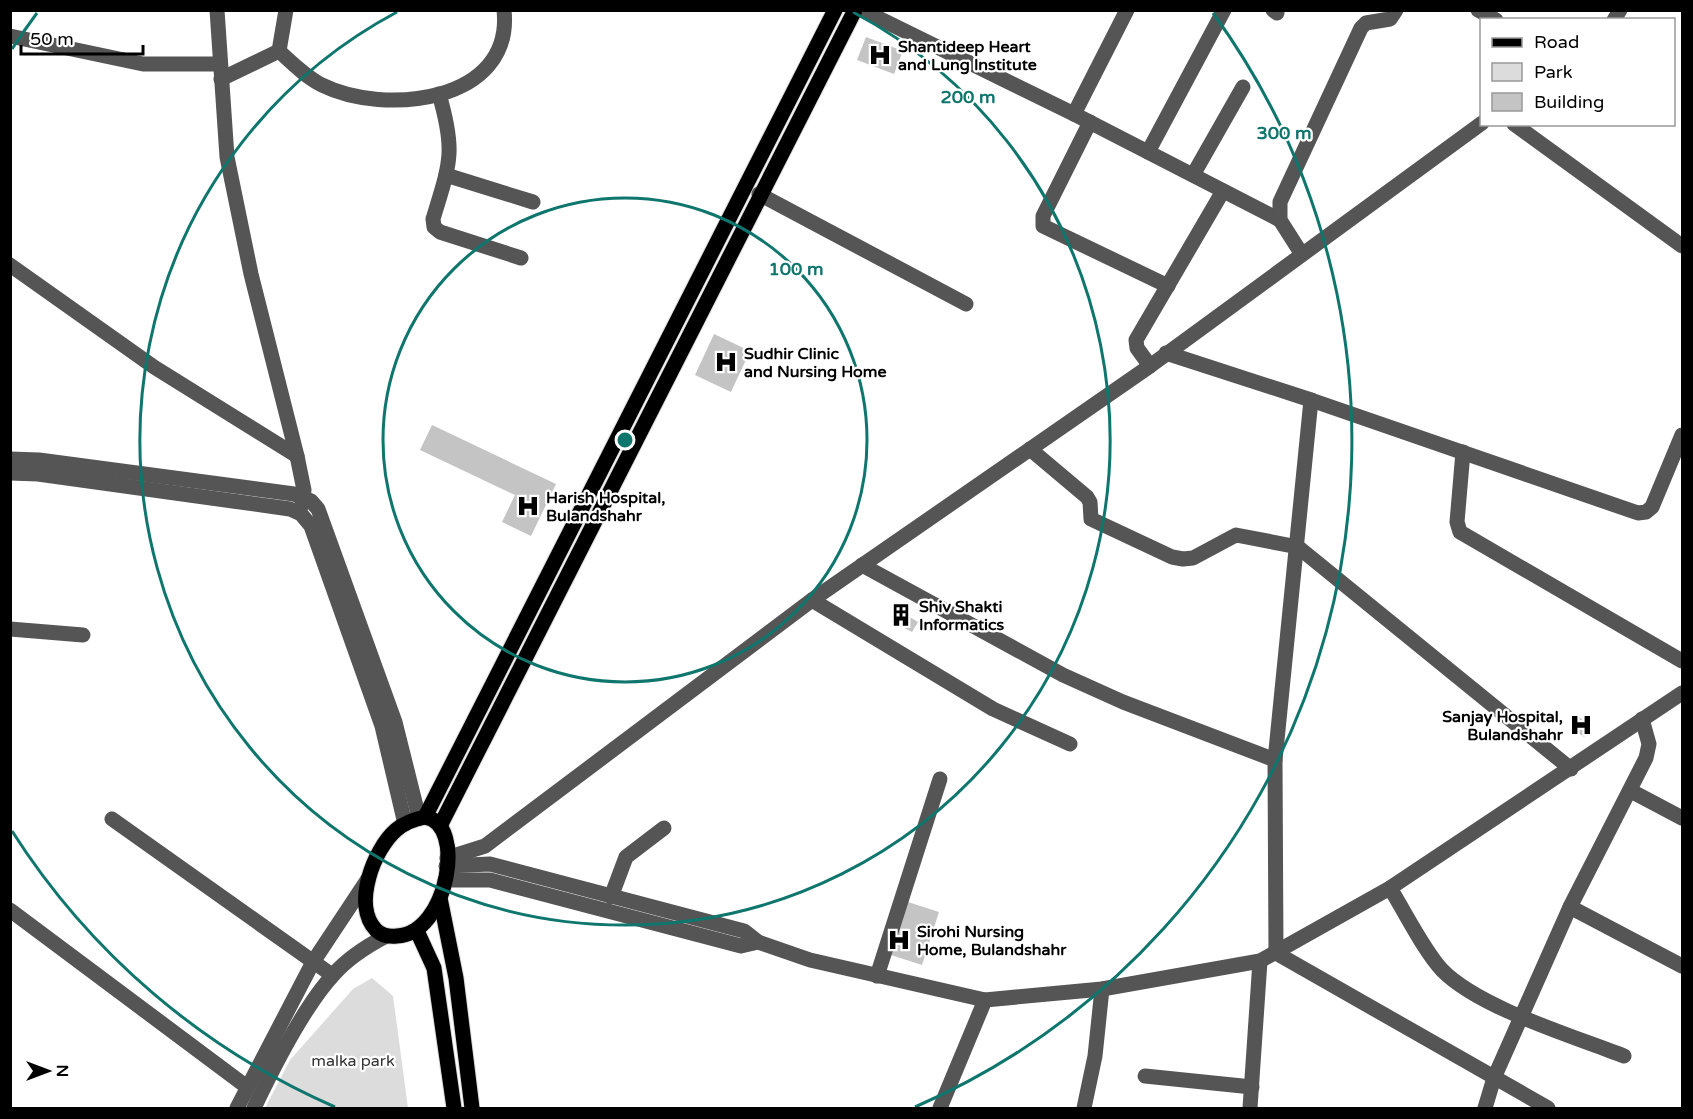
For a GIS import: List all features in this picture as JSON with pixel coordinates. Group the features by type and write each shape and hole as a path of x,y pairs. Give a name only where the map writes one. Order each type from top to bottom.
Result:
{"main road":[{"path":"416,820 434,818 441,824 448,844 440,898 429,921 417,932 404,936 386,936 376,930 370,922 366,892 368,879 383,845 416,820 835,10"},
{"path":"441,824 759,194 855,10"},
{"path":"440,898 456,978 472,1108"},
{"path":"417,932 434,968 454,1108"}],"street":[{"path":"217,10 226,157 251,274 297,456 303,498 301,514"},
{"path":"279,51 286,10"},
{"path":"279,51 322,85 361,98 393,101 439,94 462,86 486,69 501,48 505,26 504,10"},
{"path":"862,10 1090,122 1280,220"},
{"path":"1074,114 1127,10"},
{"path":"1148,152 1224,10"},
{"path":"1300,253 1280,220 1280,202 1361,28 1366,23 1390,19 1396,10"},
{"path":"1478,10 1492,18"},
{"path":"10,36 143,64 220,71 279,51"},
{"path":"1193,176 1243,87"},
{"path":"439,94 451,142 446,175 433,219 434,226 440,232 521,258"},
{"path":"1090,122 1043,216 1043,226 1168,286"},
{"path":"446,868 486,846 812,600 1150,366 1300,253 1480,124"},
{"path":"1517,126 1683,246"},
{"path":"446,175 533,202"},
{"path":"1150,366 1137,348 1136,340 1223,191"},
{"path":"759,194 966,304"},
{"path":"10,265 154,367 297,456"},
{"path":"1166,353 1311,400 1638,513 1646,512 1652,507 1683,435"},
{"path":"1276,953 1275,760 1311,400"},
{"path":"1030,449 1087,497 1090,502 1091,519 1172,557 1193,558 1236,535 1298,547 1571,769"},
{"path":"1463,452 1457,522 1460,532 1683,661"},
{"path":"10,459 51,461 294,494 311,501 318,509 392,711 416,820"},
{"path":"10,473 38,474 290,509 301,514 311,526 416,820"},
{"path":"862,566 1063,675 1123,702 1275,760"},
{"path":"812,600 975,700 1070,744"},
{"path":"10,629 82,634"},
{"path":"446,868 490,864 744,931 758,942 810,960 985,1000 1102,989 1260,961 1276,953 1390,888 1683,693"},
{"path":"1485,1108 1494,1078 1570,906 1646,758 1649,744 1642,719"},
{"path":"877,976 940,779"},
{"path":"1631,791 1683,818"},
{"path":"112,819 332,975"},
{"path":"611,897 626,857 664,828"},
{"path":"446,868 741,946 758,942"},
{"path":"237,1108 313,962 368,879"},
{"path":"1390,888 1440,968 1460,986 1522,1015 1624,1056"},
{"path":"1570,906 1683,966"},
{"path":"10,910 247,1087"},
{"path":"254,1108 304,1017 332,975 362,949 386,936"},
{"path":"1276,953 1548,1108"},
{"path":"1250,1108 1260,961"},
{"path":"1084,1108 1095,1056 1102,989"},
{"path":"940,1108 985,1000"},
{"path":"1145,1076 1252,1088"}],"green space":[{"name":"malka park","path":"372,978 393,996 408,1108 265,1108 290,1060 353,989"}],"building":[{"path":"866,37 903,51 894,74 857,60"},
{"path":"714,334 750,351 731,392 695,375"},
{"path":"432,425 556,484 531,536 502,522 515,495 420,450"},
{"name":"Shiv Shakti Informatics","path":"898,610 918,622 912,632 891,621"},
{"path":"1578,716 1592,727 1584,737 1570,727"},
{"path":"908,902 939,912 922,965 891,955"}],"place":[{"name":"Shantideep Heart and Lung Institute","path":"880,55"},
{"name":"Sudhir Clinic and Nursing Home","path":"726,362"},
{"name":"Harish Hospital, Bulandshahr","path":"528,506"},
{"name":"Shiv Shakti Informatics","path":"901,615"},
{"name":"Sanjay Hospital, Bulandshahr","path":"1581,725"},
{"name":"Sirohi Nursing Home, Bulandshahr","path":"899,940"}]}
